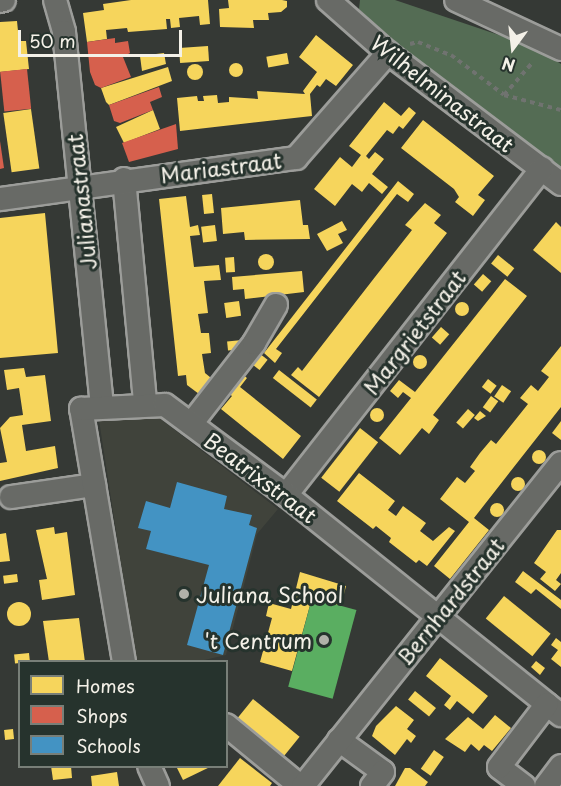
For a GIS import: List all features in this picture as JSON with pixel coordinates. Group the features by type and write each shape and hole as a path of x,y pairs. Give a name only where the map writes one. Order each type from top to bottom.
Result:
{"street":[{"name":"Julianastraat","path":"55,0 64,32 102,405"},
{"name":"Wilhelminastraat","path":"328,0 392,56 561,184"},
{"path":"456,0 561,49"},
{"name":"Mariastraat","path":"0,198 124,179 296,158 392,56"},
{"name":"Margrietstraat","path":"286,495 542,169"},
{"path":"124,179 145,403 102,405 81,409 124,660"},
{"path":"191,424 254,343 276,305"},
{"name":"Beatrixstraat","path":"145,403 165,405 286,495 554,709 500,767 524,786"},
{"name":"Bernhardstraat","path":"311,783 339,740 561,463"},
{"path":"11,497 94,485"},
{"path":"228,726 311,783"},
{"path":"339,740 383,772 372,786"},
{"path":"546,786 561,766"},
{"path":"150,768 158,786"}],"path":[{"path":"392,56 403,46 418,42 432,45 451,55 504,95 561,110"},
{"path":"504,95 533,62"}],"shaded area":[{"name":"Juliana School","path":"150,411 278,509 257,534 226,655 204,660 136,660 99,420"}],"green space":[{"path":"360,0 395,0 537,48 561,64 561,176 396,45 359,9"}],"building: Homes":[{"path":"131,0 208,0 210,24 200,25 199,16 179,18 180,27 171,28 170,19 166,19 167,29 128,32 127,28 106,30 107,39 87,42 83,13 104,10 103,4"},
{"path":"228,0 282,0 287,1 287,7 281,12 268,13 269,20 253,20 254,28 220,27 219,9 229,8"},
{"path":"17,21 19,41 26,41 29,69 0,72 0,22"},
{"path":"316,35 353,65 336,86 326,79 320,87 317,85 310,94 312,116 180,131 177,98 197,96 198,101 204,101 203,96 217,95 218,103 229,102 229,97 258,99 257,91 305,94 303,91 317,72 299,57"},
{"path":"208,46 209,61 180,63 179,48"},
{"path":"164,53 166,64 142,71 140,56"},
{"path":"287,53 289,64 268,67 266,57"},
{"path":"233,63 239,63 243,70 239,77 233,77 229,73 229,67"},
{"path":"195,64 203,72 195,80 187,72"},
{"path":"168,67 172,81 109,105 106,102 101,88"},
{"path":"384,102 401,116 409,107 416,113 403,129 399,126 393,134 387,130 366,156 369,159 375,152 384,159 372,174 388,187 382,194 369,183 362,192 352,184 335,206 314,189 340,157 352,167 361,155 349,146"},
{"path":"31,109 39,168 12,172 3,113"},
{"path":"153,110 160,129 124,143 116,127"},
{"path":"423,120 494,176 478,195 485,200 473,216 455,202 459,197 454,189 401,148"},
{"path":"398,181 414,194 408,202 397,194 276,349 282,353 275,363 264,353"},
{"path":"212,194 214,213 204,214 202,195"},
{"path":"186,196 190,227 198,225 200,235 190,236 194,267 219,265 221,280 204,281 208,313 198,314 201,333 209,333 211,353 202,354 205,373 216,382 203,397 187,385 186,375 178,376 159,199"},
{"path":"300,200 303,225 308,225 310,239 245,240 244,232 223,234 221,208"},
{"path":"425,203 441,215 434,223 447,233 319,397 291,375 298,367 302,371 412,230 405,225"},
{"path":"45,213 58,353 0,358 0,218"},
{"path":"342,221 347,230 338,234 343,243 327,251 317,234"},
{"path":"556,222 561,227 561,273 533,250"},
{"path":"215,225 217,241 203,243 201,227"},
{"path":"263,254 269,254 274,262 272,268 263,270 258,265 258,259"},
{"path":"498,255 514,268 507,277 491,264"},
{"path":"234,257 235,272 226,273 225,258"},
{"path":"302,271 304,292 245,299 244,289 233,290 232,277"},
{"path":"483,274 491,281 482,292 474,285"},
{"path":"505,279 527,296 433,415 439,420 429,434 422,428 400,455 379,438 411,398 403,392 398,398 390,391 399,380 415,392"},
{"path":"239,301 241,316 226,318 224,303"},
{"path":"459,302 465,302 469,309 465,316 459,316 455,312 455,306"},
{"path":"441,327 449,334 440,345 432,338"},
{"path":"242,340 243,349 228,351 227,342"},
{"path":"561,346 561,407 474,518 489,530 450,579 434,566 469,522 440,499 457,477 465,483 475,471 470,467 480,453 491,440 496,444 528,404 520,398 531,385 538,391 549,377 541,371"},
{"path":"255,350 268,360 260,370 247,360"},
{"path":"420,355 425,357 427,362 425,367 420,369 415,367 413,362 415,357"},
{"path":"24,368 26,377 45,375 51,421 22,425 26,451 55,446 58,468 0,481 0,463 7,462 0,428 10,417 23,415 19,388 7,390 4,370"},
{"path":"279,370 317,400 311,407 273,378"},
{"path":"238,371 247,378 240,387 301,436 283,459 221,409 232,396 223,389"},
{"path":"488,379 497,386 491,394 482,387"},
{"path":"502,385 511,391 503,403 494,397"},
{"path":"491,396 498,401 490,413 483,407"},
{"path":"377,408 382,410 384,415 382,420 377,422 372,420 370,415 372,410"},
{"path":"468,409 475,415 463,428 456,423"},
{"path":"480,411 486,416 478,421 474,418"},
{"path":"561,421 561,440 552,433"},
{"path":"360,428 378,442 339,492 321,478"},
{"path":"536,450 542,450 546,457 542,464 536,464 532,460 532,454"},
{"path":"359,473 395,501 388,510 396,516 403,506 426,523 420,531 433,541 449,527 455,531 427,566 419,560 416,563 389,542 391,538 376,526 373,529 337,501"},
{"path":"515,477 521,477 525,484 521,491 515,491 511,487 511,481"},
{"path":"494,503 500,503 504,510 500,517 494,517 490,513 490,507"},
{"path":"54,527 55,534 67,532 75,595 42,600 39,580 47,579 36,530"},
{"path":"557,530 561,530 561,573 556,580 561,584 555,591 540,579 546,572 534,563"},
{"path":"6,533 10,561 0,562 0,534"},
{"path":"523,571 561,600 561,609 536,589 531,594 515,582"},
{"path":"300,572 346,586 341,606 312,598 292,671 260,662 272,618 266,616 269,603 291,609"},
{"path":"17,574 18,582 4,584 3,576"},
{"path":"504,596 551,634 532,656 486,619"},
{"path":"19,602 27,606 31,614 27,622 19,626 11,622 7,614 11,606"},
{"path":"79,618 85,660 49,660 43,621"},
{"path":"556,638 561,642 561,667 551,659 558,650 551,645"},
{"path":"29,653 30,660 18,660 18,663 15,664 14,655"},
{"path":"440,658 488,696 473,714 457,701 450,710 444,705 451,696 426,676"},
{"path":"536,661 545,668 540,675 531,667"},
{"path":"415,691 436,708 429,717 408,700"},
{"path":"253,699 300,737 280,761 233,723"},
{"path":"396,706 414,720 407,729 416,736 411,743 407,739 395,755 372,736 376,726"},
{"path":"495,715 511,728 492,751 484,745 479,751 471,744 465,752 445,739 468,717 483,729"},
{"path":"13,729 14,739 5,740 4,730"},
{"path":"434,750 444,757 431,776 421,769"},
{"path":"240,758 272,783 270,786 218,786"},
{"path":"51,768 71,768 72,778 53,780"},
{"path":"177,768 208,768 183,780"},
{"path":"405,768 410,768 428,782 425,786 395,786"},
{"path":"117,772 119,786 92,786 91,776"}],"building: Shops":[{"path":"115,38 115,43 128,41 130,53 123,57 131,77 101,88 95,85 90,72 87,42"},
{"path":"27,69 31,109 4,112 0,72"},
{"path":"159,87 162,97 150,102 153,110 120,123 114,121 109,105"},
{"path":"176,124 178,149 129,162 122,143"},
{"path":"0,141 4,168 0,169"}],"building: Schools":[{"path":"177,482 227,496 224,509 252,515 249,525 257,528 223,655 187,645 209,565 146,549 151,531 138,528 146,501 170,508"}],"building: Public":[{"name":"'t Centrum","path":"312,598 356,610 333,699 288,687"}],"place":[{"name":"Juliana School","path":"184,594"},
{"name":"'t Centrum","path":"324,640"}]}
